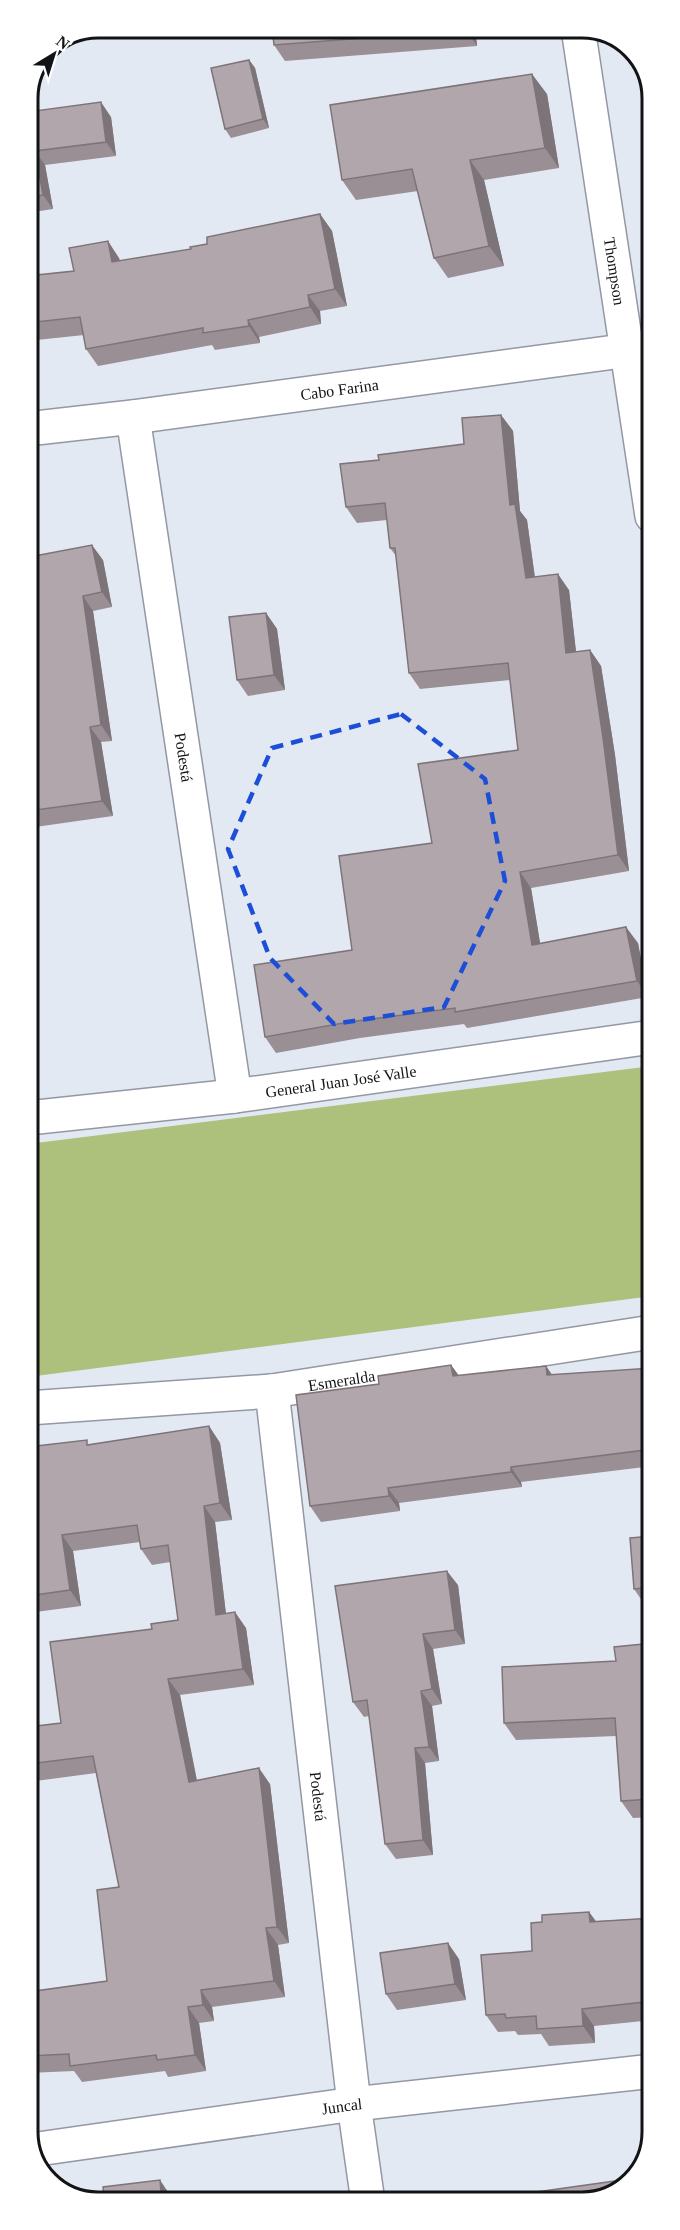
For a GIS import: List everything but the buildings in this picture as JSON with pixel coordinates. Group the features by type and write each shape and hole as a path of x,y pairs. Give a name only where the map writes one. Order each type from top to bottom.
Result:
{"street":[{"name":"Thompson","path":"580,38 640,349 642,377"},
{"name":"Cabo Farina","path":"38,428 640,349"},
{"name":"Podestá","path":"133,417 235,1096"},
{"name":"General Juan José Valle","path":"38,1117 235,1096 642,1038"},
{"name":"Esmeralda","path":"38,1407 272,1391 642,1334"},
{"name":"Podestá","path":"272,1391 354,2104 367,2192"},
{"name":"Juncal","path":"40,2149 354,2104 642,2072"}],"highlighted area":[{"path":"401,714 485,779 505,881 444,1007 334,1024 270,958 228,849 272,748"}],"green space":[{"path":"642,1067 642,1297 38,1376 38,1143"}]}
